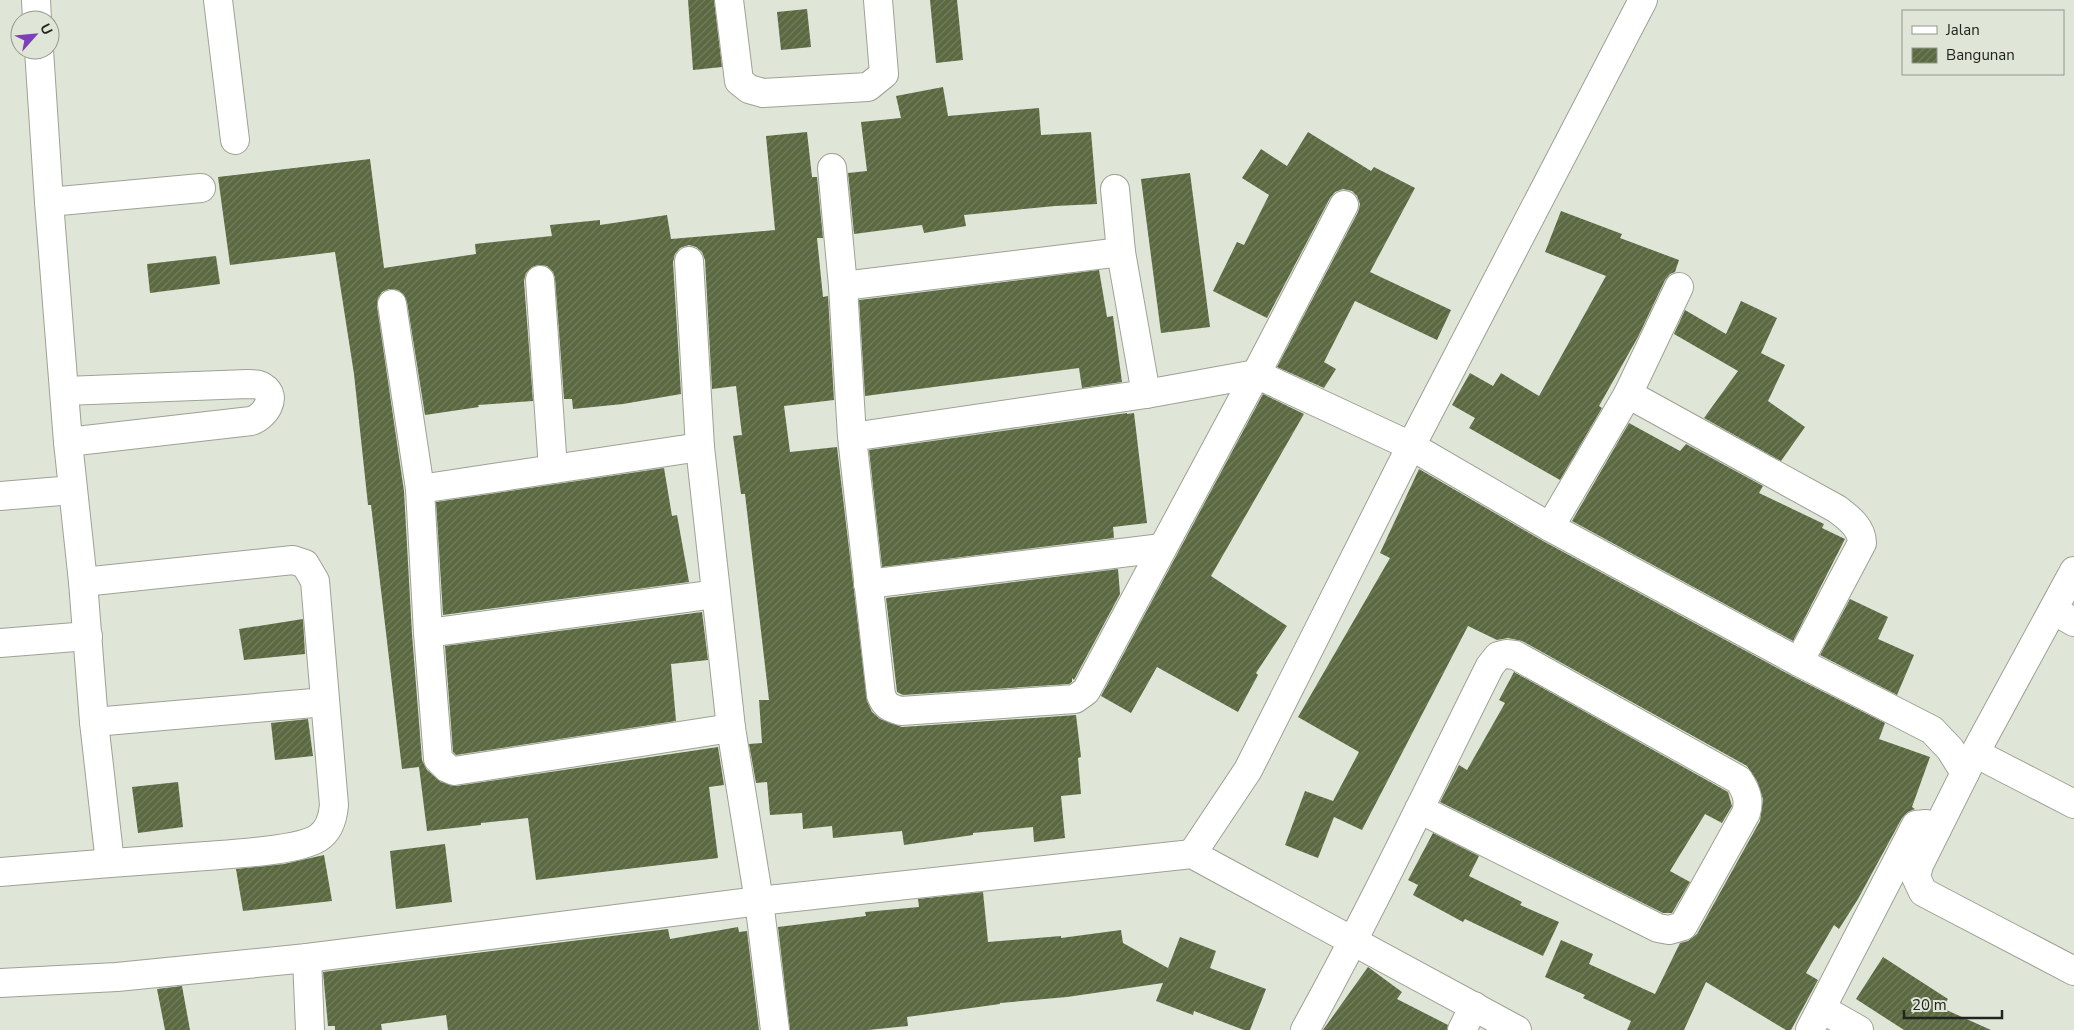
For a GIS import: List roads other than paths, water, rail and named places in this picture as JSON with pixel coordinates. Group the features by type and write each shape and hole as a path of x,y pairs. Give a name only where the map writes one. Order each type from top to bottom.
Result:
{"street":[{"path":"218,0 235,140"},
{"path":"729,0 739,81 749,89 763,93 868,87 878,80 884,74 878,0"},
{"path":"1192,854 1248,770 1411,446 1643,0"},
{"path":"40,60 68,442 83,582 94,722 110,863"},
{"path":"832,168 843,286 852,437 881,695 884,703 890,708 901,711 1075,699 1086,691 1256,374 1344,205"},
{"path":"49,202 201,188"},
{"path":"1115,189 1121,252 1146,394"},
{"path":"843,286 1121,252"},
{"path":"689,261 700,447 716,594 731,728 759,901 775,1030"},
{"path":"540,280 553,469"},
{"path":"1550,527 1628,394 1679,287"},
{"path":"392,304 420,489 428,633 438,759 447,768 454,771 731,728"},
{"path":"852,437 1146,394 1256,374 1411,446 1550,527 1799,662 1932,730 1962,759 2074,804"},
{"path":"65,391 247,384 261,385 266,388 269,395 267,411 260,418 251,421 68,442"},
{"path":"1628,394 1837,509 1858,528 1862,536 1862,543 1799,662"},
{"path":"420,489 700,447"},
{"path":"0,496 73,490"},
{"path":"868,584 1162,548"},
{"path":"0,872 251,852 303,844 319,838 328,827 333,816 334,805 314,581 311,572 301,561 284,560 83,582"},
{"path":"2074,571 2063,616 1962,759 1937,829 1917,872 1917,882 1923,892 2074,971"},
{"path":"428,633 716,594"},
{"path":"0,643 88,636"},
{"path":"1305,1030 1354,940 1419,809 1493,660 1498,656 1506,654 1515,655 1739,780 1744,787 1748,804 1746,813 1683,926 1669,930 1658,928 1419,809"},
{"path":"94,722 325,702"},
{"path":"1859,1030 1816,1020 1916,825 1926,824 1937,829"},
{"path":"0,983 117,977 308,958 759,901 1192,854 1354,940 1468,1018 1518,1030"},
{"path":"308,958 310,1030"}]}
